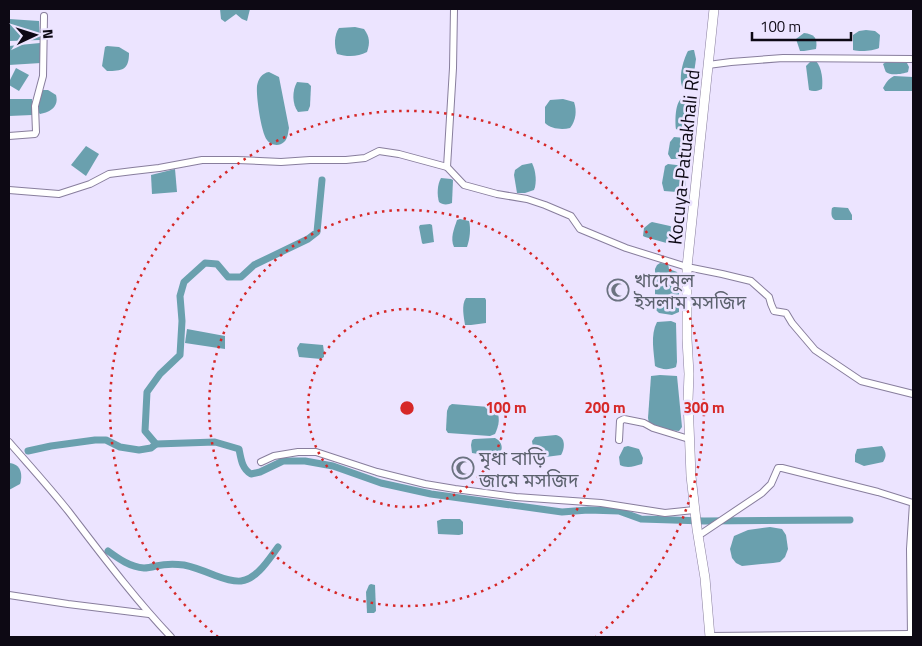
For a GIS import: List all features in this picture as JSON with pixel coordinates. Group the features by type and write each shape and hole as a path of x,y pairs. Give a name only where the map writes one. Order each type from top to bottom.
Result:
{"main road":[{"name":"Kocuya-Patuakhali Rd","path":"710,636 705,578 694,510 689,438 687,267 714,9"}],"street":[{"path":"447,167 453,68 454,9"},
{"path":"9,136 35,134 36,132 35,106 43,76 44,16"},
{"path":"708,65 783,58 911,59"},
{"path":"9,190 59,194 90,184 109,174 159,168 202,160 281,162 365,158 379,151 399,154 447,167 464,185 497,194 527,199 545,205 571,216 580,229 626,248 687,267 751,281 770,297 774,310 786,313 815,350 861,381 913,394"},
{"path":"619,440 620,421 624,419 644,422 653,428 689,438"},
{"path":"9,442 68,511 148,614 171,637"},
{"path":"261,462 274,456 316,452 377,472 455,489 516,497 601,503 665,513 694,510"},
{"path":"697,533 715,525 762,493 771,484 778,468 878,492 913,504 910,549 910,636 710,636"},
{"path":"9,595 148,614"}],"shaded area":[{"path":"220,9 250,9 247,21 236,14 225,22 221,19"},
{"path":"9,19 39,21 40,40 9,41"},
{"path":"355,27 364,29 368,37 367,52 352,56 337,54 335,41 339,28"},
{"path":"859,31 875,31 880,35 879,48 866,51 853,50 853,35"},
{"path":"804,33 814,37 816,49 800,51 796,39"},
{"path":"40,43 41,63 9,65 9,46"},
{"path":"105,47 119,47 129,53 128,63 124,68 117,71 107,71 102,66"},
{"path":"694,50 696,59 692,87 684,90 681,81 681,70 688,51"},
{"path":"811,61 816,61 822,74 822,89 817,91 809,90 806,66"},
{"path":"886,62 907,63 909,67 908,72 890,74 886,71 883,64"},
{"path":"16,68 29,75 19,91 9,85"},
{"path":"269,72 279,77 289,128 285,141 277,145 270,143 265,136 258,105 257,91 259,79 262,75"},
{"path":"894,76 913,77 913,91 885,91 884,86"},
{"path":"297,82 308,83 311,86 308,111 298,112 295,105 294,93"},
{"path":"43,90 48,90 56,95 57,99 51,110 40,114 37,110 37,104"},
{"path":"689,96 692,104 692,118 687,131 684,132 676,129 676,113 679,101"},
{"path":"9,99 32,99 32,115 9,116"},
{"path":"563,99 574,102 576,112 574,122 567,129 550,127 545,123 545,107 550,100"},
{"path":"674,137 685,138 690,142 685,155 671,159 668,154 670,142"},
{"path":"86,146 99,154 86,176 71,165"},
{"path":"532,163 536,177 534,190 517,193 515,170 522,165"},
{"path":"668,164 685,166 687,170 685,190 677,192 664,191 662,183 665,166"},
{"path":"175,169 177,192 152,194 151,175"},
{"path":"441,178 453,180 452,203 450,204 439,202 438,190"},
{"path":"834,207 848,208 852,215 852,220 835,220 831,212"},
{"path":"457,220 469,221 470,234 467,247 454,247 453,244 452,237"},
{"path":"652,222 674,228 673,239 670,244 643,236 644,228"},
{"path":"420,225 432,225 434,242 423,244 419,227"},
{"path":"660,263 668,264 669,269 677,272 679,277 679,312 672,315 659,313 655,309 655,269"},
{"path":"466,298 485,298 486,323 465,325 463,308"},
{"path":"671,321 676,323 677,362 676,367 663,369 655,366 654,332 657,322"},
{"path":"187,329 225,336 225,349 185,343"},
{"path":"300,343 323,345 324,357 321,359 299,357 297,348"},
{"path":"651,376 677,376 682,427 679,431 668,430 649,424"},
{"path":"452,404 495,408 499,421 495,434 490,436 448,433 446,430 447,411"},
{"path":"556,435 562,438 564,443 561,455 538,458 534,454 532,441 535,437"},
{"path":"495,438 502,446 499,453 492,455 472,453 472,440"},
{"path":"628,446 639,449 643,458 642,464 628,467 620,465 619,457 624,447"},
{"path":"882,446 885,454 883,462 864,466 855,462 857,449"},
{"path":"9,463 19,467 21,477 20,484 9,490"},
{"path":"442,519 460,519 463,522 463,534 438,534 437,521"},
{"path":"770,527 782,529 786,535 788,549 785,557 780,562 773,563 742,566 736,563 732,558 730,549 734,536 748,530"},
{"path":"371,584 375,585 376,611 374,613 367,613 366,592"}],"waterway":[{"path":"322,180 317,232 308,239 254,265 241,277 228,277 217,264 205,263 184,282 180,296 182,321 180,355 160,374 147,392 145,431 156,444 215,442 239,449 244,467 251,474 260,472 283,461 305,461 333,466 381,483 431,494 562,512 588,510 619,511 641,519 704,521 850,520"},
{"path":"28,451 95,440 106,440 120,447 139,450 151,448 156,444"},
{"path":"108,551 134,566 147,568 159,565 184,565 231,580 241,581 257,573 278,547"}],"place":[{"name":"খাদেমুল ইসলাম মসজিদ","path":"618,290"},
{"name":"মৃধা বাড়ি জামে মসজিদ","path":"463,468"}]}
